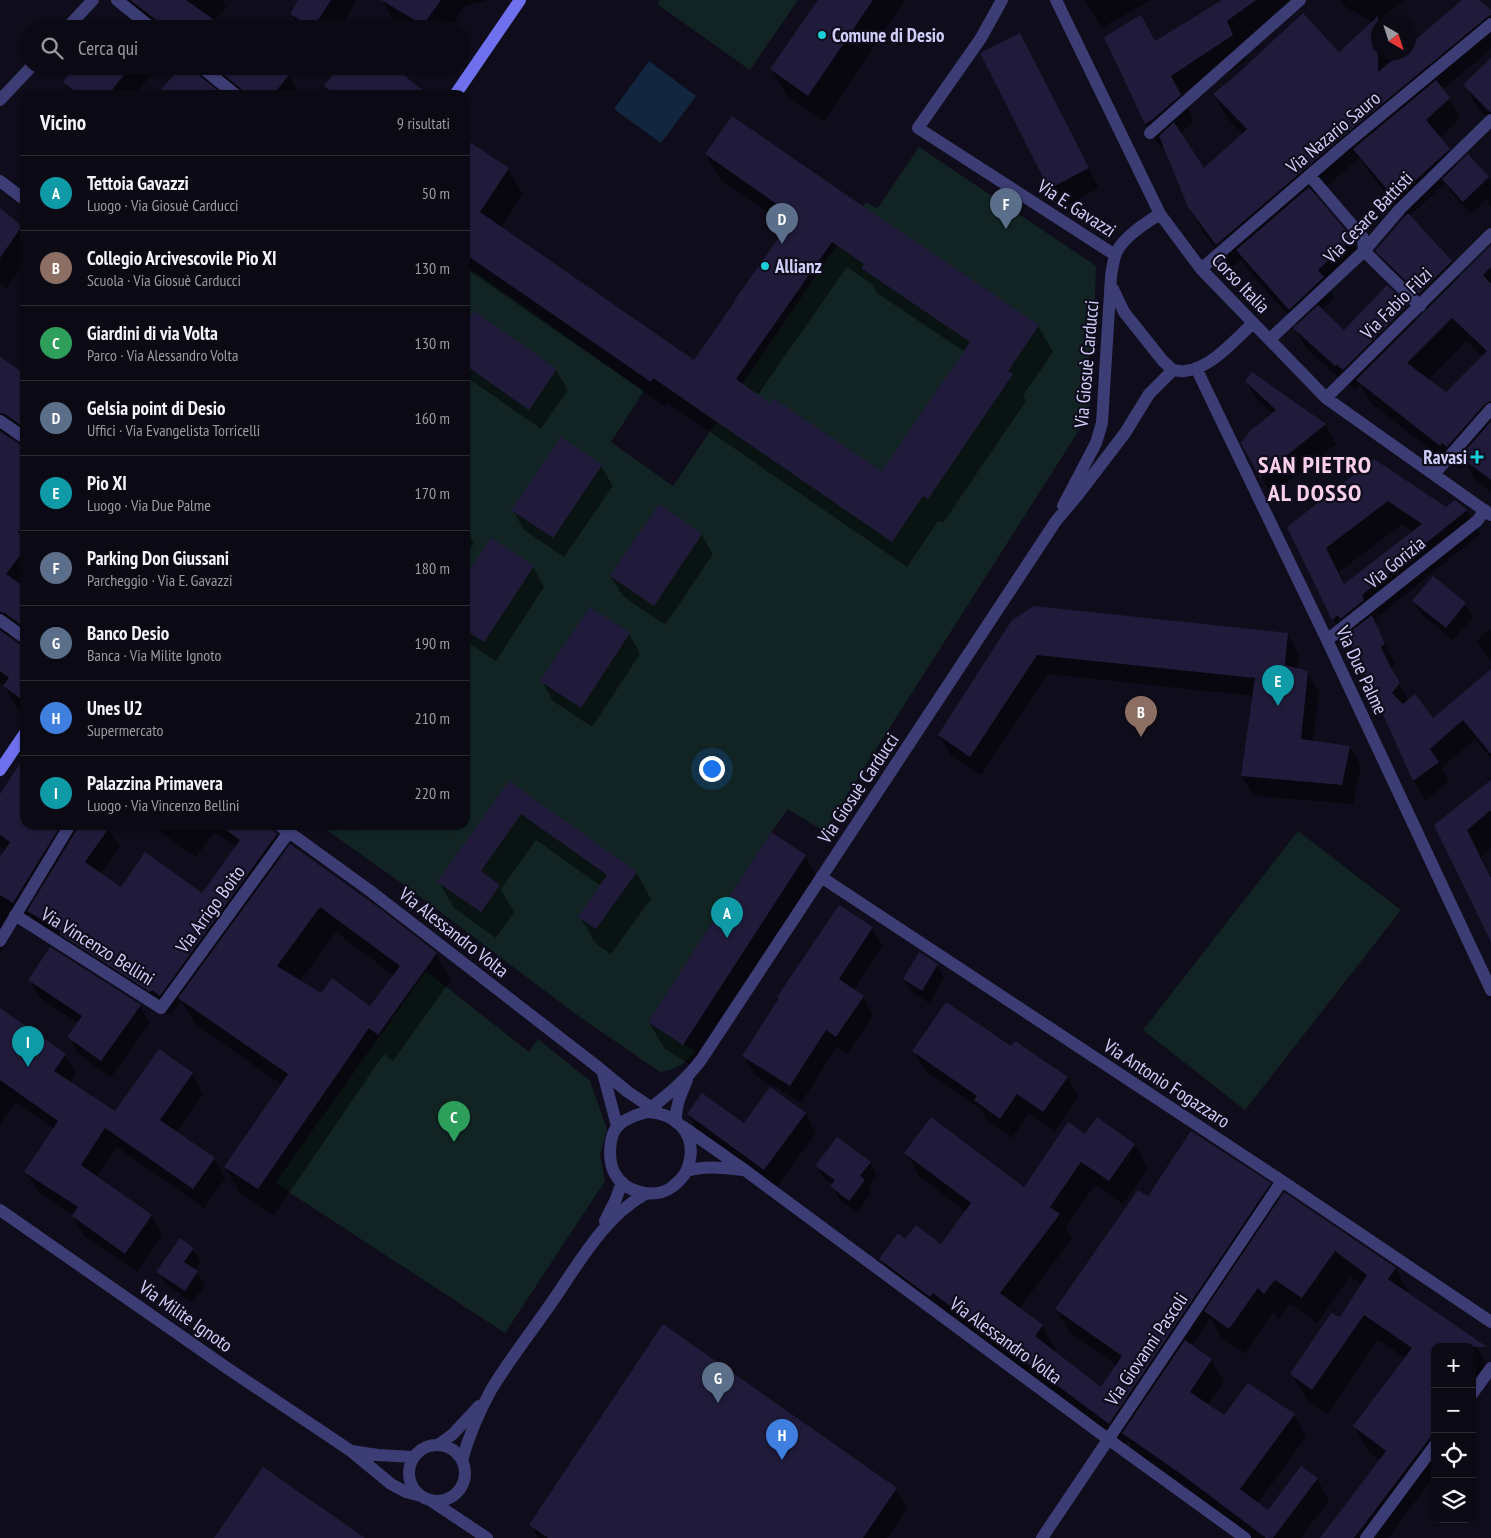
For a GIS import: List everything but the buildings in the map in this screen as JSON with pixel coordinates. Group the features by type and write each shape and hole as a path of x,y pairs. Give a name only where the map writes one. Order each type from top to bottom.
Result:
{"street":[{"path":"74,20 93,0"},
{"path":"117,0 142,20"},
{"name":"Via E. Gavazzi","path":"1002,0 981,38 918,128 1115,255"},
{"name":"Corso Italia","path":"1056,0 1160,214 1201,270 1326,398 1488,513"},
{"path":"1150,133 1300,0"},
{"path":"470,73 518,1"},
{"name":"Via Nazario Sauro","path":"1201,270 1491,24"},
{"path":"0,100 24,75"},
{"path":"211,75 230,90"},
{"path":"458,90 468,75"},
{"name":"Via Cesare Battisti","path":"1270,339 1364,252 1400,209 1491,120"},
{"path":"1310,176 1363,238 1364,252 1420,306"},
{"path":"0,182 20,196"},
{"name":"Via E. Gavazzi","path":"1112,287 1111,276 1115,255 1128,238 1145,223 1160,214"},
{"name":"Via Fabio Filzi","path":"1326,398 1491,234"},
{"name":"Via Giosuè Carducci","path":"652,1111 689,1076 707,1052 1056,521 1125,434 1149,394 1173,370 1163,361 1124,312 1112,287"},
{"name":"Via Giosuè Carducci","path":"1056,521 1096,443 1102,423 1112,287"},
{"path":"1173,370 1184,371 1196,368 1211,360 1224,351 1253,324"},
{"name":"Via Due Palme","path":"1196,368 1327,640 1491,990"},
{"path":"1434,474 1491,409"},
{"path":"0,421 20,435"},
{"name":"Via Gorizia","path":"1327,640 1488,513"},
{"path":"0,620 20,634"},
{"path":"0,770 20,740"},
{"path":"0,941 67,830"},
{"name":"Via Arrigo Boito","path":"161,1008 283,830"},
{"name":"Via Alessandro Volta","path":"287,830 369,890 652,1111"},
{"name":"Via Antonio Fogazzaro","path":"822,876 1491,1322"},
{"name":"Via Vincenzo Bellini","path":"15,915 161,1008"},
{"path":"603,1073 617,1126"},
{"name":"Via Giosuè Carducci","path":"679,1124 675,1111 689,1076"},
{"path":"652,1111 666,1114 679,1124 687,1134 692,1150 687,1171 682,1179 668,1190 656,1194 645,1194 626,1186 615,1174 610,1158 611,1140 617,1126 636,1114 652,1111"},
{"name":"Via Alessandro Volta","path":"679,1124 746,1171 1245,1538"},
{"name":"Via Alessandro Volta","path":"687,1171 697,1168 719,1167 746,1171"},
{"name":"Via Giovanni Pascoli","path":"1042,1538 1282,1181"},
{"path":"589,1248 610,1212 622,1182"},
{"path":"438,1445 453,1434 490,1393 607,1224 633,1201 645,1194"},
{"name":"Via Milite Ignoto","path":"0,1210 227,1368 351,1451 391,1484 406,1492 426,1498"},
{"path":"1476,1389 1491,1368"},
{"path":"462,1460 472,1432 490,1393"},
{"path":"426,1498 440,1501 449,1498 457,1493 462,1484 465,1477 465,1468 462,1460 452,1450 438,1445 420,1450 410,1466 411,1483 415,1491 487,1538"},
{"path":"1366,1538 1431,1450"},
{"name":"Via Milite Ignoto","path":"351,1451 386,1456 414,1457"}],"green space":[{"path":"660,0 798,0 750,70 657,4"},
{"path":"919,147 1096,266 1093,347 1086,370 1089,378 1090,406 1088,416 824,831 788,809 771,832 648,1022 696,1052 680,1065 660,1072 577,1015 418,895 327,830 470,830 470,269 644,391 611,442 673,486 866,202 877,209"},
{"path":"1298,831 1401,910 1245,1110 1143,1030"},
{"path":"426,971 529,1052 538,1039 590,1081 607,1129 600,1155 605,1181 505,1333 275,1183"}],"water":[{"path":"649,61 696,96 661,143 614,109"}],"place":[{"name":"Comune di Desio","path":"822,35"},
{"name":"Parking Don Giussani","path":"1006,229"},
{"name":"Gelsia point di Desio","path":"782,244"},
{"name":"Allianz","path":"765,266"},
{"name":"Ravasi","path":"1477,457"},
{"name":"Pio XI","path":"1278,706"},
{"name":"Collegio Arcivescovile Pio XI","path":"1141,737"},
{"name":"Tettoia Gavazzi","path":"727,938"},
{"name":"Palazzina Primavera","path":"28,1067"},
{"name":"Giardini di via Volta","path":"454,1142"},
{"name":"Banco Desio","path":"718,1403"},
{"name":"Unes U2","path":"782,1460"}],"district":[{"name":"SAN PIETRO AL DOSSO","path":"1315,479"}]}
